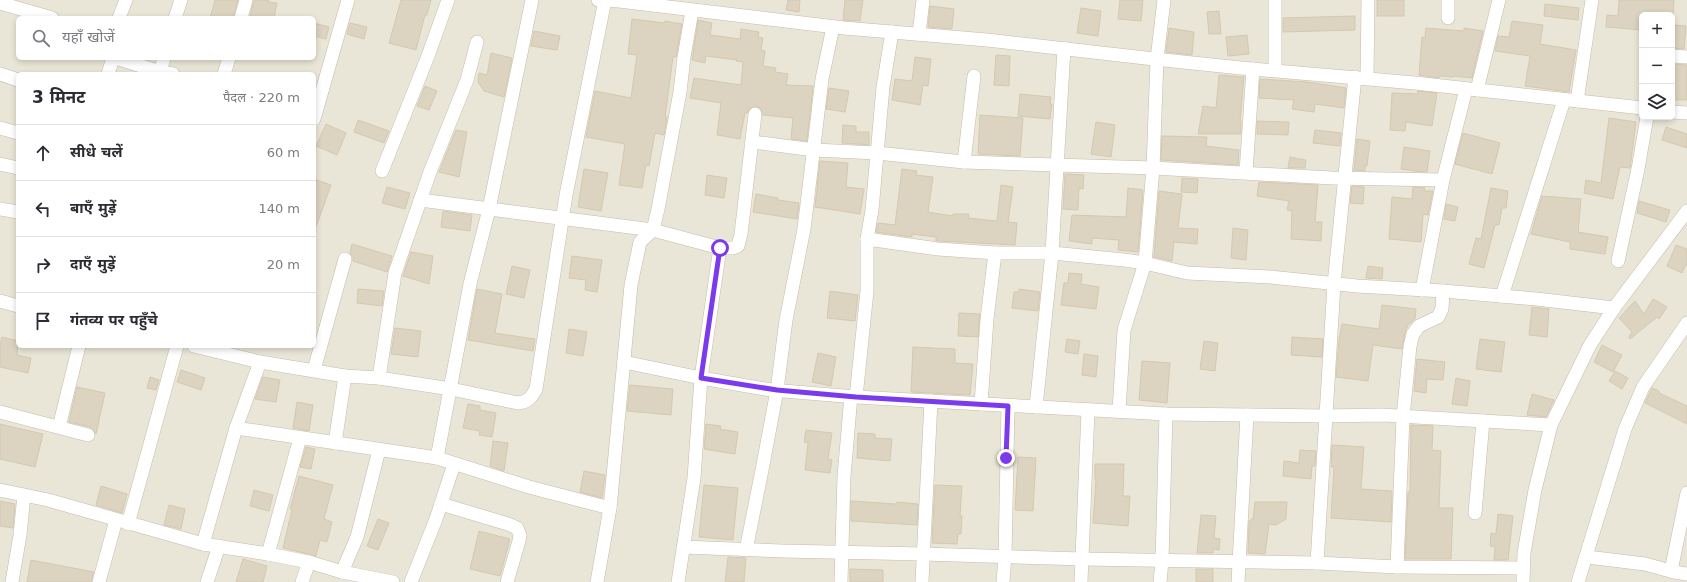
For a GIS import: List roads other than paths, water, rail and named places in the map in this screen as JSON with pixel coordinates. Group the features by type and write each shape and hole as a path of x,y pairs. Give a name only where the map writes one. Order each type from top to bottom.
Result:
{"street":[{"path":"120,16 126,0"},
{"path":"176,16 181,0"},
{"path":"242,16 246,0"},
{"path":"316,110 348,0"},
{"path":"382,170 428,56 448,0"},
{"path":"437,458 470,284 489,209 532,0"},
{"path":"598,0 833,27 1064,48 1253,69 1361,77 1639,108"},
{"path":"211,348 236,351 260,362 345,376 379,378 451,389 518,403 524,402 531,398 536,389 566,195 606,0"},
{"path":"919,34 923,0"},
{"path":"1119,412 1124,330 1145,263 1153,168 1157,59 1164,0"},
{"path":"1275,0 1275,70"},
{"path":"1317,563 1334,284 1345,178 1361,77 1368,0"},
{"path":"1448,0 1448,18"},
{"path":"1422,290 1444,180 1499,0"},
{"path":"1577,101 1592,0"},
{"path":"0,3 45,16"},
{"path":"597,582 610,508 631,285 640,242 653,230 680,92 692,11"},
{"path":"746,550 777,390 786,320 804,229 822,79 833,27"},
{"path":"841,582 844,476 867,291 867,239 872,210 883,87 892,32"},
{"path":"379,378 395,273 420,200 467,80 477,42"},
{"path":"1036,407 1052,253 1064,48"},
{"path":"1675,56 1687,57"},
{"path":"109,72 112,60"},
{"path":"123,60 163,72"},
{"path":"164,60 166,72"},
{"path":"225,72 228,60"},
{"path":"1246,172 1253,69"},
{"path":"0,74 16,79"},
{"path":"964,162 974,76"},
{"path":"1502,296 1564,100"},
{"path":"1675,112 1687,113"},
{"path":"420,200 653,230 720,248 733,248 738,246 739,241 748,168 753,142 755,114"},
{"path":"1618,260 1638,169 1646,120"},
{"path":"0,128 16,132"},
{"path":"753,142 814,150 877,153 964,162 1032,165 1058,164 1345,178 1444,180"},
{"path":"0,164 16,168"},
{"path":"0,209 16,212"},
{"path":"1523,582 1523,568 1535,490 1551,425 1590,345 1614,308 1687,211"},
{"path":"867,239 938,249 995,253 1052,253 1145,263 1187,273 1270,277 1334,284 1443,291 1614,308"},
{"path":"678,582 694,478 701,378 720,248"},
{"path":"981,404 987,318 995,253"},
{"path":"314,370 345,259"},
{"path":"1397,567 1403,416 1410,346 1413,334 1419,326 1438,317 1442,309 1443,291"},
{"path":"0,301 16,305"},
{"path":"1578,582 1628,422 1643,387 1687,323"},
{"path":"59,427 79,348"},
{"path":"128,524 176,348"},
{"path":"203,544 236,428 260,362"},
{"path":"624,362 701,378 777,390 854,397 1166,414 1403,416 1551,425"},
{"path":"336,443 345,376"},
{"path":"922,582 931,401"},
{"path":"1003,582 1005,556 1008,406"},
{"path":"1081,582 1088,410"},
{"path":"0,412 88,435"},
{"path":"1160,582 1162,561 1166,414"},
{"path":"1238,582 1247,415"},
{"path":"1475,513 1484,421"},
{"path":"236,428 437,458 529,487 610,508"},
{"path":"268,554 300,438"},
{"path":"342,572 357,536 379,450"},
{"path":"412,582 454,464"},
{"path":"0,490 24,495 203,544 309,562 342,572 393,582"},
{"path":"1671,572 1684,514 1687,493"},
{"path":"12,582 20,536 24,495"},
{"path":"441,504 517,528 520,535 519,541 506,582"},
{"path":"99,582 116,520"},
{"path":"207,582 219,546"},
{"path":"683,547 843,553 1240,563 1317,563 1397,567 1523,568"},
{"path":"1587,557 1645,564 1671,572 1687,574"},
{"path":"302,582 309,562"}]}
